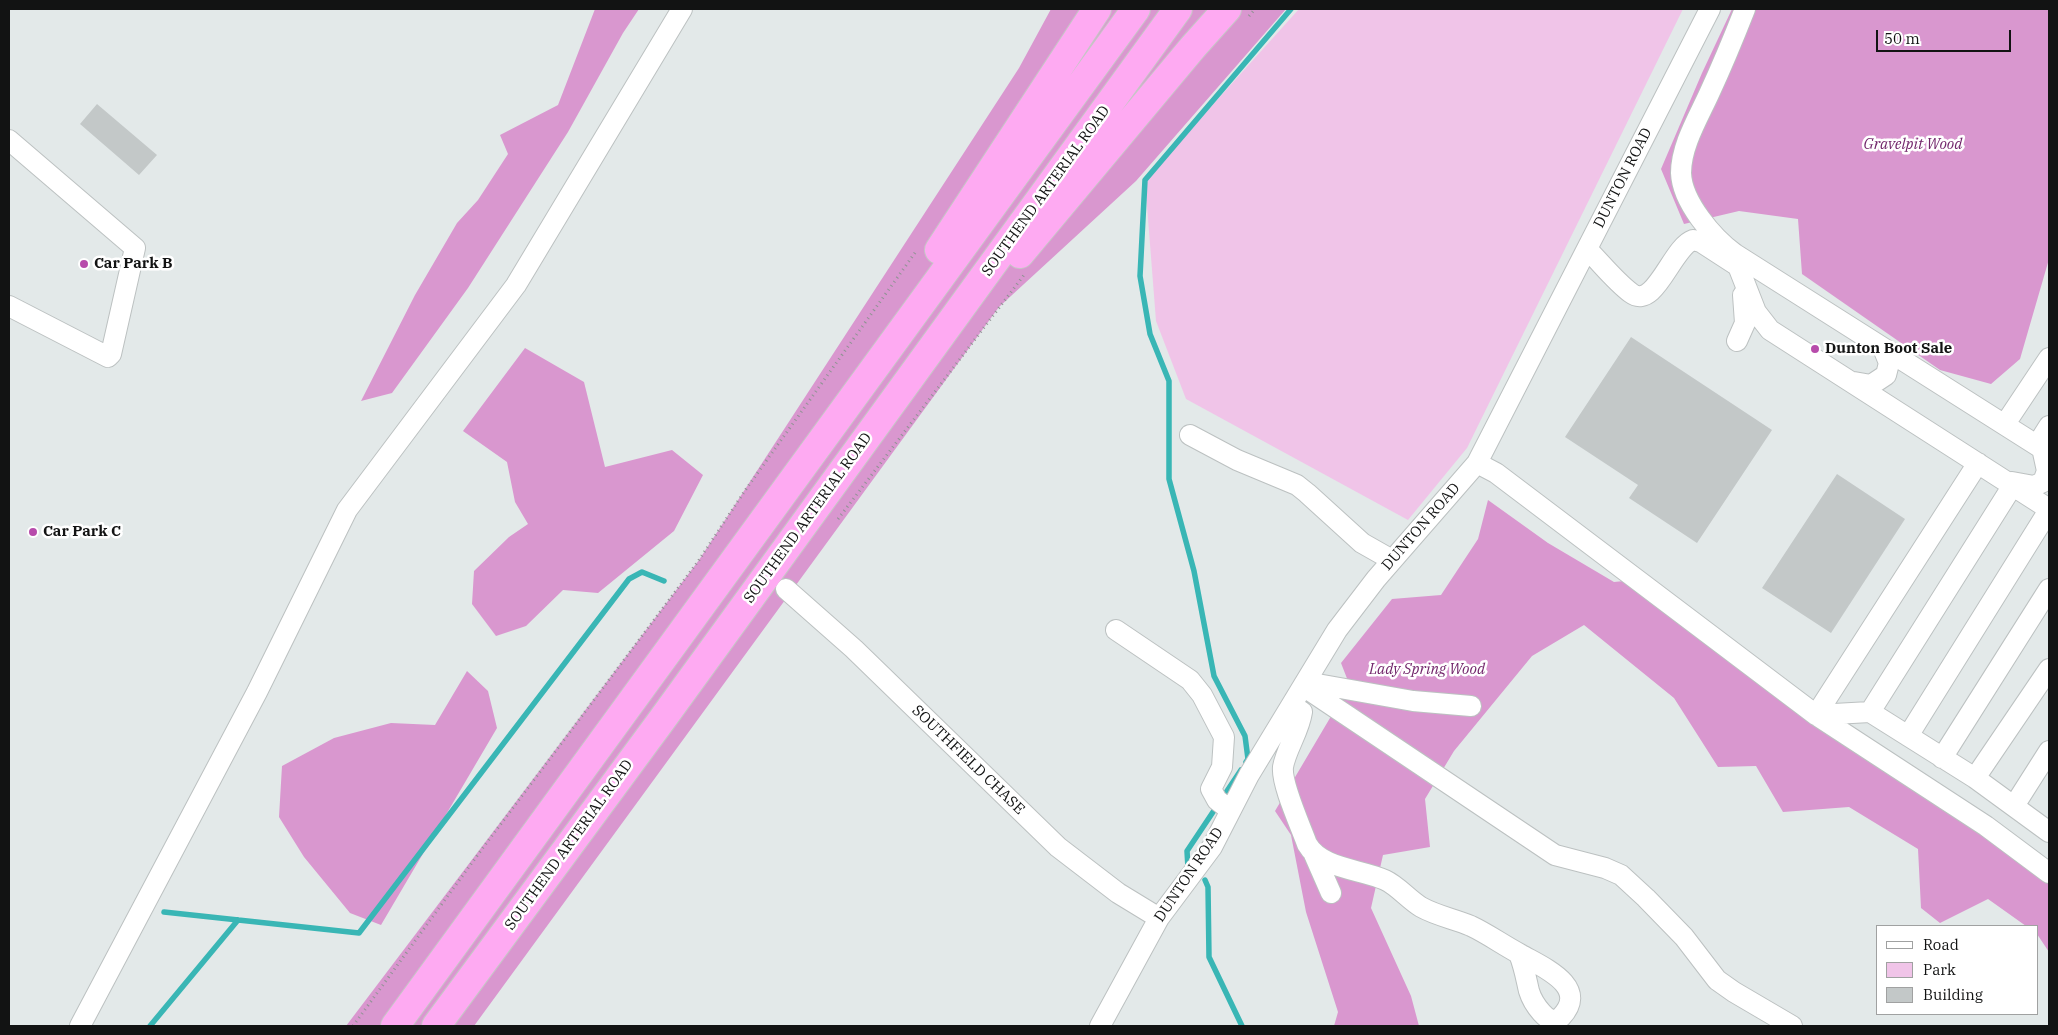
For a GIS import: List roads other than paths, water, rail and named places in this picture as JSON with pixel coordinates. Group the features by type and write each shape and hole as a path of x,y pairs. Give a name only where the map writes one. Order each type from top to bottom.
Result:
{"highway":[{"path":"803,467 940,249 1097,9"},
{"path":"395,1026 1136,9"},
{"name":"SOUTHEND ARTERIAL ROAD","path":"436,1026 776,582 1178,9"},
{"path":"776,582 1022,252 1193,46 1235,16"}],"street":[{"path":"80,1026 257,692 347,510 516,285 682,9"},
{"name":"DUNTON ROAD","path":"1100,1026 1159,918 1212,847 1248,775 1337,630 1392,560 1477,463 1710,9"},
{"path":"1745,9 1688,143 1682,162 1681,175 1684,189 1703,222 1728,248 2042,449"},
{"path":"9,140 135,248 110,356 107,357 9,306"},
{"path":"1587,249 1631,293 1639,295 1648,294 1653,290 1680,249 1691,240 1701,242 1730,259 1741,270 1756,312 1770,330 2049,510 1908,736"},
{"path":"1730,259 1744,300 1746,316 1737,341"},
{"path":"1851,381 1871,386 1886,375 1889,363 1884,348"},
{"path":"2005,424 2049,358"},
{"path":"2009,483 2034,486 2044,482 2048,470 2042,449 2049,426"},
{"path":"1190,435 1237,460 1297,485 1362,543 1392,560"},
{"path":"1477,463 1496,473 1816,715 1986,826 2049,873"},
{"path":"1816,715 1978,463"},
{"path":"1870,712 2009,483"},
{"name":"SOUTHFIELD CHASE","path":"776,582 854,649 1058,847 1118,894 1159,918"},
{"path":"1942,758 2049,589"},
{"path":"1116,630 1190,680 1202,695 1224,737 1222,768 1211,789 1217,800 1230,810"},
{"path":"1975,778 2049,669"},
{"path":"1304,684 1413,701 1471,706"},
{"path":"1304,684 1556,855 1606,868 1620,875 1646,898 1684,937 1717,980 1792,1026"},
{"path":"1292,705 1302,712 1300,723 1283,767 1285,782 1307,844 1313,852 1331,893"},
{"path":"1816,715 1870,712 1975,778 2049,832"},
{"path":"2014,806 2049,751"},
{"path":"1313,852 1332,863 1385,880 1421,906 1469,925 1519,954"}],"waterway":[{"path":"1246,762 1248,759 1245,736 1214,676 1194,571 1169,479 1169,381 1150,334 1140,276 1145,180 1291,9"},
{"path":"164,912 359,933 629,579 642,572 664,581"},
{"path":"1188,868 1187,851 1241,770"},
{"path":"1205,880 1208,887 1209,957 1242,1026"},
{"path":"150,1026 238,920"}],"place":[{"name":"Car Park B","path":"84,264"},
{"name":"Dunton Boot Sale","path":"1815,349"},
{"name":"Car Park C","path":"33,532"}],"park label":[{"name":"Gravelpit Wood","path":"1913,145"},
{"name":"Lady Spring Wood","path":"1427,670"}]}
